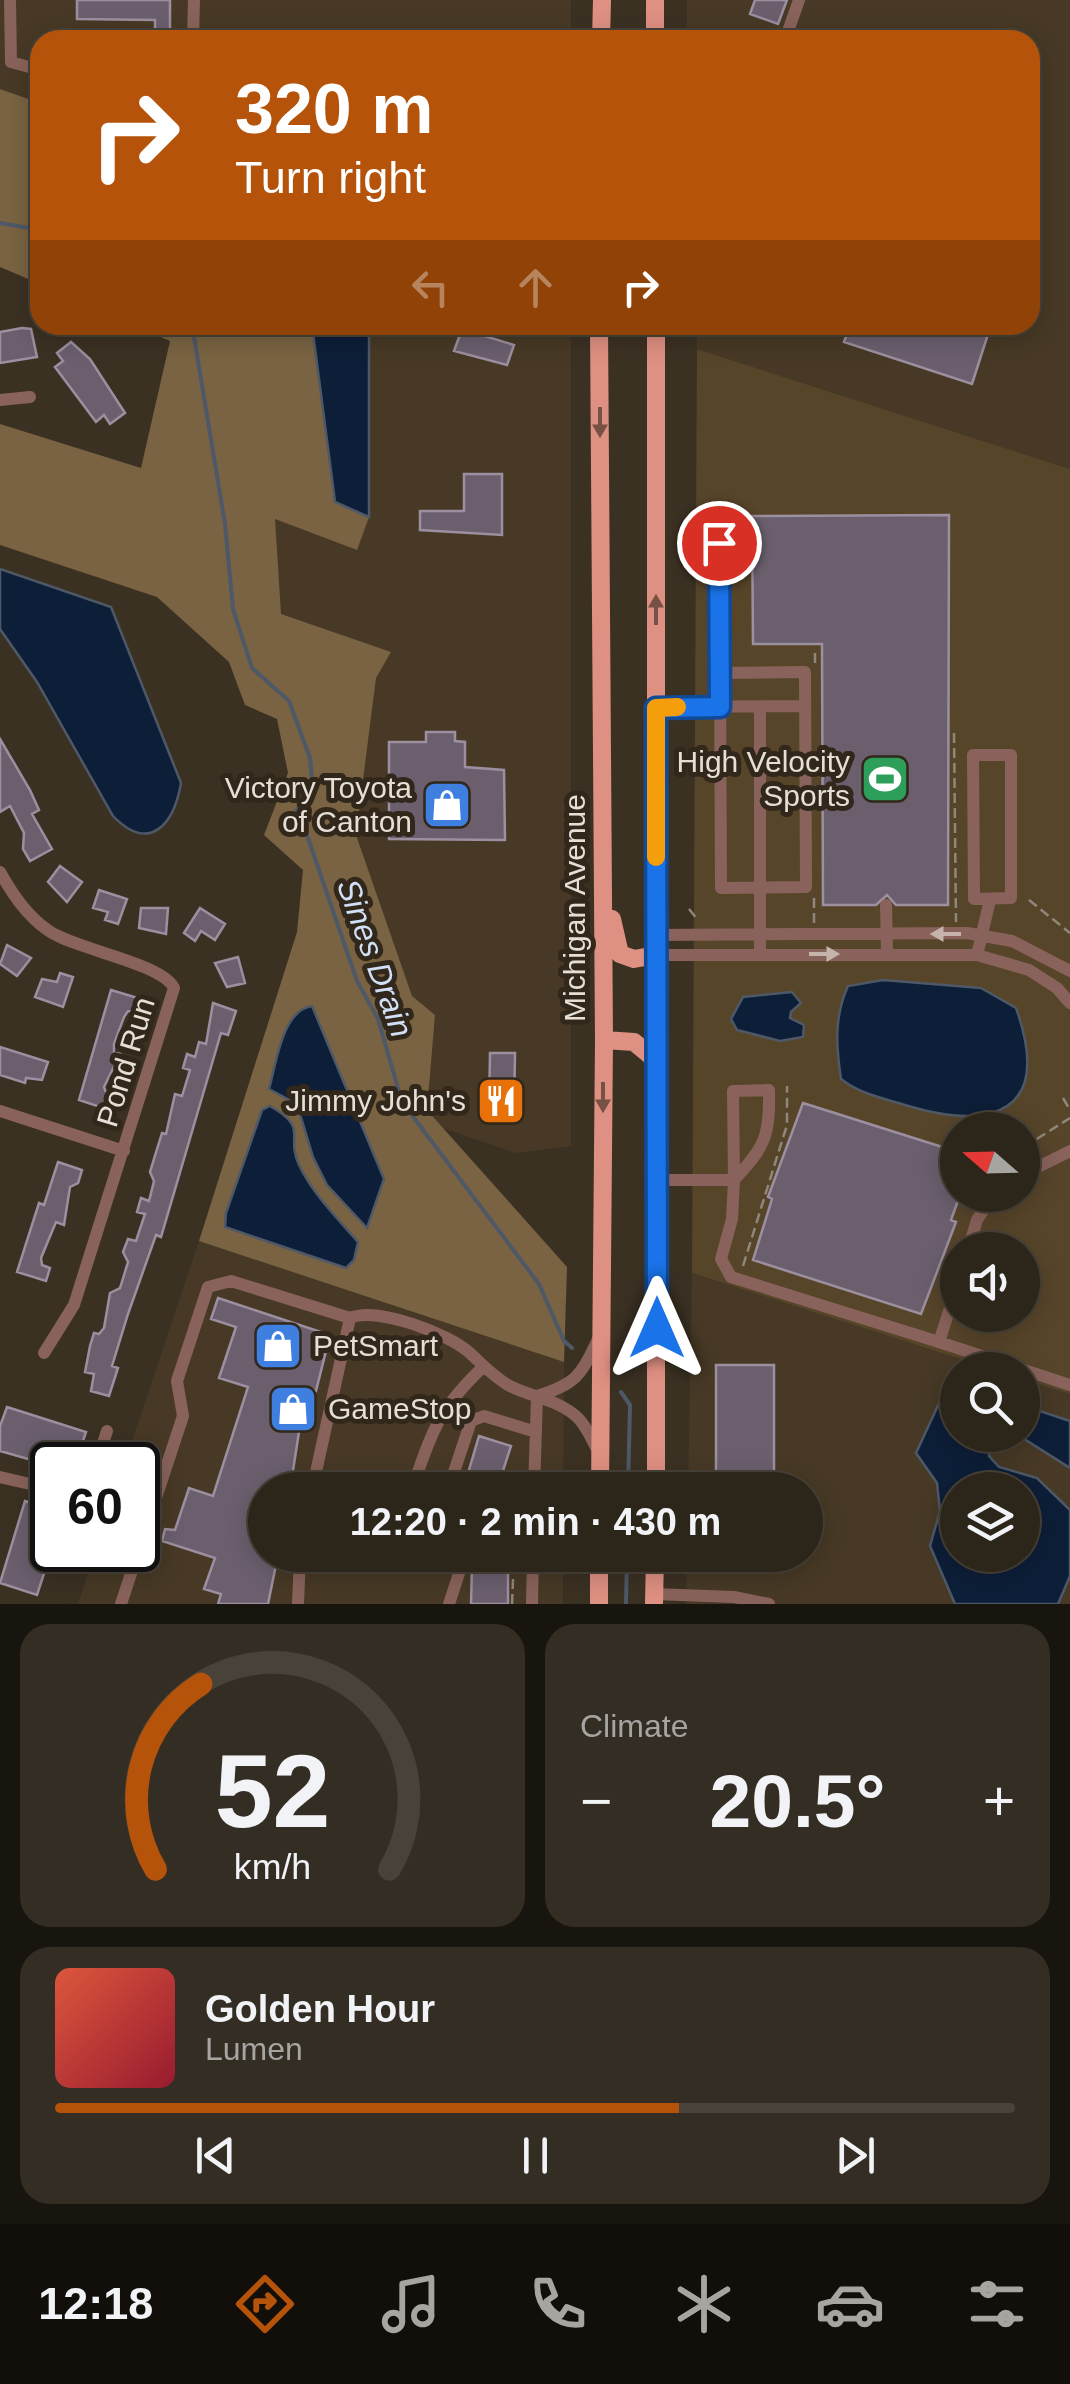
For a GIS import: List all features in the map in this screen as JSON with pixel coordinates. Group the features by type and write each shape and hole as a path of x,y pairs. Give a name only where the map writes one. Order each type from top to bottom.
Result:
{"main road":[{"path":"601,30 602,0"},
{"path":"656,0 656,30"},
{"name":"Michigan Avenue","path":"599,335 604,1040 601,1472"},
{"path":"656,335 656,1472"},
{"path":"602,788 613,799 616,949 634,959 656,956"},
{"path":"604,1040 634,1042 657,1062"},
{"path":"599,1572 599,1604"},
{"path":"654,1599 655,1572"}],"street":[{"path":"10,0 11,62 30,67"},
{"path":"194,0 194,30"},
{"path":"788,30 799,0"},
{"path":"0,400 30,396"},
{"path":"719,543 721,888 806,887 805,672 720,672"},
{"path":"656,708 805,706"},
{"path":"760,707 760,954"},
{"path":"973,754 1011,754 1011,898 990,900 974,900 973,754"},
{"name":"Pond Run","path":"0,872 18,902 48,930 172,982 174,996 74,1305 44,1353"},
{"path":"978,955 990,900"},
{"path":"886,905 887,953"},
{"path":"656,935 984,935 1048,956 1070,971"},
{"path":"656,956 978,955 1029,970 1057,988 1070,1004"},
{"path":"658,1180 734,1180 762,1150 770,1123 769,1090 733,1091 734,1180 732,1219 721,1259 731,1277 1070,1385"},
{"path":"0,1111 124,1150"},
{"path":"1040,1166 1070,1151"},
{"path":"121,1604 183,1416 177,1381 208,1287 231,1281 350,1318 362,1313 388,1317 438,1335 471,1353 482,1368 510,1386 576,1416 601,1457"},
{"path":"316,1472 350,1318"},
{"path":"537,1396 569,1386 582,1371 602,1330"},
{"path":"939,1342 942,1332"},
{"path":"418,1472 433,1426 447,1401 482,1368"},
{"path":"535,1472 537,1396"},
{"path":"454,1472 471,1421 484,1416 536,1432"},
{"path":"103,1442 107,1431"},
{"path":"0,1477 30,1484"},
{"path":"298,1604 299,1572"},
{"path":"448,1604 459,1572"},
{"path":"532,1604 533,1572"},
{"path":"654,1599 734,1597 769,1604"}],"path":[{"path":"954,733 956,924"},
{"path":"1029,900 1070,932"},
{"path":"742,1266 788,1126 787,1086"},
{"path":"1063,1098 1070,1110"},
{"path":"1040,1137 1070,1118"},
{"path":"512,1604 513,1572"}],"shaded area":[{"path":"0,0 571,0 571,30 30,30 30,100 0,89"},
{"path":"687,0 1070,0 1070,469 697,349 696,335 1040,335 1040,30 687,30"},
{"path":"0,89 30,100 30,280 0,267"},
{"path":"156,335 313,335 335,502 369,517 357,550 275,519 281,614 391,652 376,678 356,835 412,996 435,1015 427,1110 567,1267 564,1362 199,1241 297,932 303,870 264,835 288,773 277,719 245,705 229,662 157,597 0,545 0,424 141,468 170,341"},
{"path":"243,335 571,335 571,1146 516,1153 413,1118 262,638"},
{"path":"697,349 1070,469 1070,1394 1040,1384 1040,1352 940,1352 692,1273"},
{"path":"199,1241 564,1362 563,1472 248,1472 248,1572 563,1572 563,1604 78,1604 89,1572 160,1572 160,1442 132,1442"},
{"path":"692,1273 940,1352 940,1452 1040,1452 1040,1384 1070,1394 1070,1604 686,1604 687,1572 823,1572 823,1472 688,1472"}],"water":[{"path":"313,335 369,335 369,517 335,502"},
{"path":"0,569 111,607 181,783 173,811 158,829 138,833 113,816 37,682 0,629"},
{"path":"883,980 981,988 1016,1008 1026,1043 1027,1071 1021,1092 1008,1106 994,1112 940,1113 880,1098 841,1079 837,1032 848,986"},
{"path":"792,992 801,1003 790,1018 804,1025 803,1037 780,1041 737,1030 731,1019 743,997"},
{"path":"312,1006 384,1179 367,1228 327,1185 313,1157 297,1104 269,1089 287,1028 294,1017"},
{"path":"270,1106 293,1127 295,1155 311,1186 358,1242 354,1260 346,1268 225,1227 226,1213 262,1110"},
{"path":"940,1401 940,1452 989,1452 999,1467 1016,1472 940,1472 940,1511 937,1483 916,1453"},
{"path":"1040,1411 1070,1421 1070,1468 1040,1449"},
{"path":"1040,1481 1070,1510 1070,1576 1058,1604 955,1604 941,1572 1040,1572"},
{"path":"940,1511 940,1569 930,1546"}],"building":[{"path":"77,0 170,0 170,30 155,30 155,20 77,19"},
{"path":"755,0 787,0 778,24 750,14"},
{"path":"30,329 37,357 0,363 0,332"},
{"path":"460,335 482,335 514,345 507,365 454,351"},
{"path":"846,335 988,335 972,384 844,342"},
{"path":"71,342 90,359 125,413 110,424 104,415 96,422 55,367 63,361 57,353"},
{"path":"464,474 502,474 502,535 420,530 420,511 464,511"},
{"path":"949,515 948,905 896,905 887,895 876,905 823,905 822,644 753,644 752,516"},
{"name":"Victory Toyota of Canton","path":"426,732 455,732 455,741 465,742 465,767 504,770 505,840 389,839 389,742 426,742"},
{"path":"0,739 30,790 39,810 32,814 52,849 30,861 23,849 24,833 10,806 0,812"},
{"path":"60,866 82,882 67,902 48,882"},
{"path":"99,890 127,899 118,924 105,920 108,912 93,908"},
{"path":"141,908 168,908 166,934 139,928"},
{"path":"200,908 225,924 215,940 201,931 195,941 184,933"},
{"path":"7,945 31,958 17,976 0,964"},
{"path":"238,957 245,983 227,987 215,963"},
{"path":"60,973 73,977 63,1007 35,997 42,979 57,982"},
{"path":"111,990 138,998 134,1012 128,1011 124,1017 114,1044 114,1052 120,1054 104,1087 107,1095 103,1108 79,1100"},
{"path":"213,1003 236,1011 228,1035 221,1033 161,1237 156,1235 128,1314 112,1366 118,1368 109,1396 91,1391 94,1374 85,1372 94,1333 99,1334 104,1328 110,1293 120,1288 128,1262 123,1252 128,1239 136,1241 145,1214 137,1212 141,1198 149,1201 154,1181 150,1172 162,1133 166,1134 175,1094 182,1096 190,1070 183,1068 187,1054 195,1057 199,1042 206,1044"},
{"path":"0,1047 48,1062 42,1080 26,1078 25,1083 0,1075"},
{"path":"490,1053 515,1053 514,1111 489,1111"},
{"path":"803,1103 940,1146 940,1212 954,1212 951,1220 956,1222 952,1232 940,1232 940,1264 921,1314 753,1260 772,1199 768,1197"},
{"path":"58,1162 82,1170 78,1183 70,1187 64,1225 56,1222 41,1258 42,1265 50,1268 46,1281 17,1272 39,1203 44,1205"},
{"path":"218,1298 330,1335 316,1391 312,1390 301,1419 293,1472 248,1472 248,1572 275,1572 268,1604 218,1604 221,1594 204,1589 215,1558 162,1541 165,1529 175,1530 189,1488 213,1496 248,1387 219,1378 236,1327 211,1319"},
{"path":"716,1365 774,1365 774,1472 716,1472"},
{"path":"7,1407 86,1432 83,1442 30,1442 30,1460 0,1451 0,1426"},
{"path":"479,1436 511,1446 503,1472 469,1470"},
{"path":"25,1501 30,1503 30,1572 44,1572 37,1595 0,1583"},
{"path":"472,1572 508,1572 508,1604 471,1604"}],"waterway":[{"name":"Sines Drain","path":"0,223 30,228"},
{"name":"Sines Drain","path":"194,335 225,524 233,609 252,668 289,701 310,758 312,779 293,818 307,835 357,981 378,1019 402,1102 539,1284 564,1341 572,1348"},
{"name":"Sines Drain","path":"621,1392 630,1405 628,1472"},
{"name":"Sines Drain","path":"626,1604 627,1572"}],"slow traffic":[{"path":"656,857 656,708 677,707"}],"place":[{"name":"High Velocity Sports","path":"885,779"},
{"name":"Victory Toyota of Canton","path":"447,805"},
{"name":"Jimmy John's","path":"501,1101"},
{"name":"PetSmart","path":"278,1346"},
{"name":"GameStop","path":"293,1409"}],"route":[{"path":"657,1328 656,708 720,707 719,543"}]}
